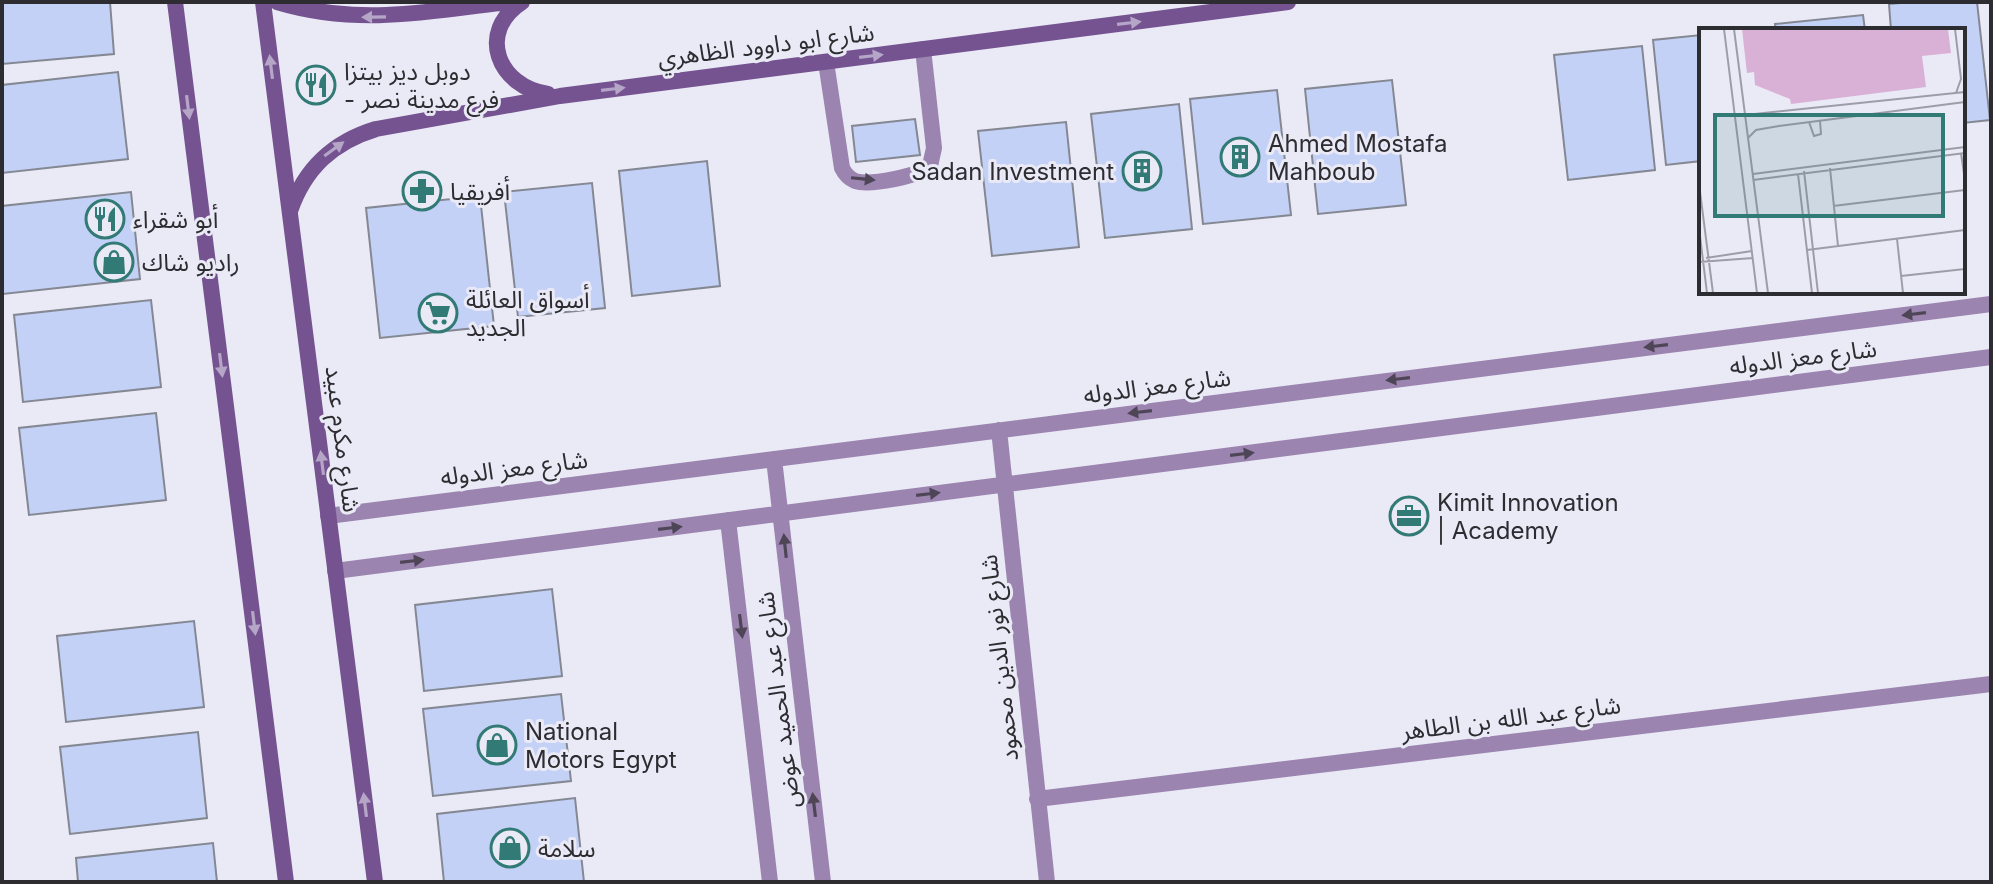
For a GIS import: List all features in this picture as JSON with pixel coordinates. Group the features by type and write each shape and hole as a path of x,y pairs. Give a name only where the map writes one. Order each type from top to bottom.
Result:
{"street":[{"path":"175,2 286,882"},
{"name":"شارع مكرم عبيد","path":"263,2 375,882"},
{"path":"277,2 331,15 391,17 507,2"},
{"path":"522,2 513,8 498,34 500,63 519,86 533,92 560,96"},
{"name":"شارع ابو داوود الظاهري","path":"290,211 303,180 326,154 358,135 376,129 560,96 1288,2"},
{"path":"826,62 842,168 851,178 865,182 916,175 930,166 934,148 923,49"},
{"name":"شارع معز الدوله","path":"328,516 1991,304"},
{"name":"شارع معز الدوله","path":"335,571 1991,357"},
{"name":"شارع نور الدين محمود","path":"999,430 1047,882"},
{"name":"شارع عبد الحميد عوض","path":"774,459 823,882"},
{"name":"شارع عبد الحميد عوض","path":"728,520 770,882"},
{"name":"شارع عبد الله بن الطاهر","path":"1037,799 1991,684"}],"building":[{"path":"2,2 110,2 114,54 2,64"},
{"path":"1977,2 1990,120 1965,123 1965,28 1891,28 1889,4"},
{"path":"1863,15 1865,28 1776,28 1775,24"},
{"path":"1699,35 1699,161 1666,165 1653,40"},
{"path":"1642,46 1655,170 1568,180 1554,55"},
{"path":"118,72 128,159 2,173 2,85"},
{"path":"1392,80 1406,205 1318,214 1305,89"},
{"name":"Ahmed Mostafa Mahboub","path":"1277,90 1291,215 1203,224 1190,99"},
{"name":"Sadan Investment","path":"1179,104 1192,229 1105,238 1091,114"},
{"path":"915,119 920,155 856,162 852,126"},
{"path":"1066,122 1079,247 992,256 978,131"},
{"path":"707,161 720,286 632,296 619,171"},
{"path":"592,183 605,308 518,317 504,192"},
{"path":"131,192 140,279 3,294 2,206"},
{"path":"480,196 494,326 380,338 366,208"},
{"path":"151,300 161,387 23,402 14,315"},
{"path":"156,413 166,500 29,515 19,428"},
{"path":"552,589 562,676 424,691 415,605"},
{"path":"194,621 204,707 66,722 57,636"},
{"name":"National Motors Egypt","path":"561,694 571,781 433,796 423,709"},
{"path":"198,732 207,818 70,834 60,747"},
{"name":"سلامة","path":"575,798 584,882 444,882 437,814"},
{"path":"213,843 217,882 78,882 76,858"}],"place":[{"name":"دوبل ديز بيتزا - فرع مدينة نصر","path":"316,85"},
{"name":"Ahmed Mostafa Mahboub","path":"1240,157"},
{"name":"Sadan Investment","path":"1142,171"},
{"name":"أفريقيا","path":"422,191"},
{"name":"أبو شقراء","path":"105,219"},
{"name":"راديو شاك","path":"114,262"},
{"name":"أسواق العائلة الجديد","path":"438,313"},
{"name":"Kimit Innovation | Academy","path":"1409,516"},
{"name":"National Motors Egypt","path":"497,745"},
{"name":"سلامة","path":"510,848"}]}
